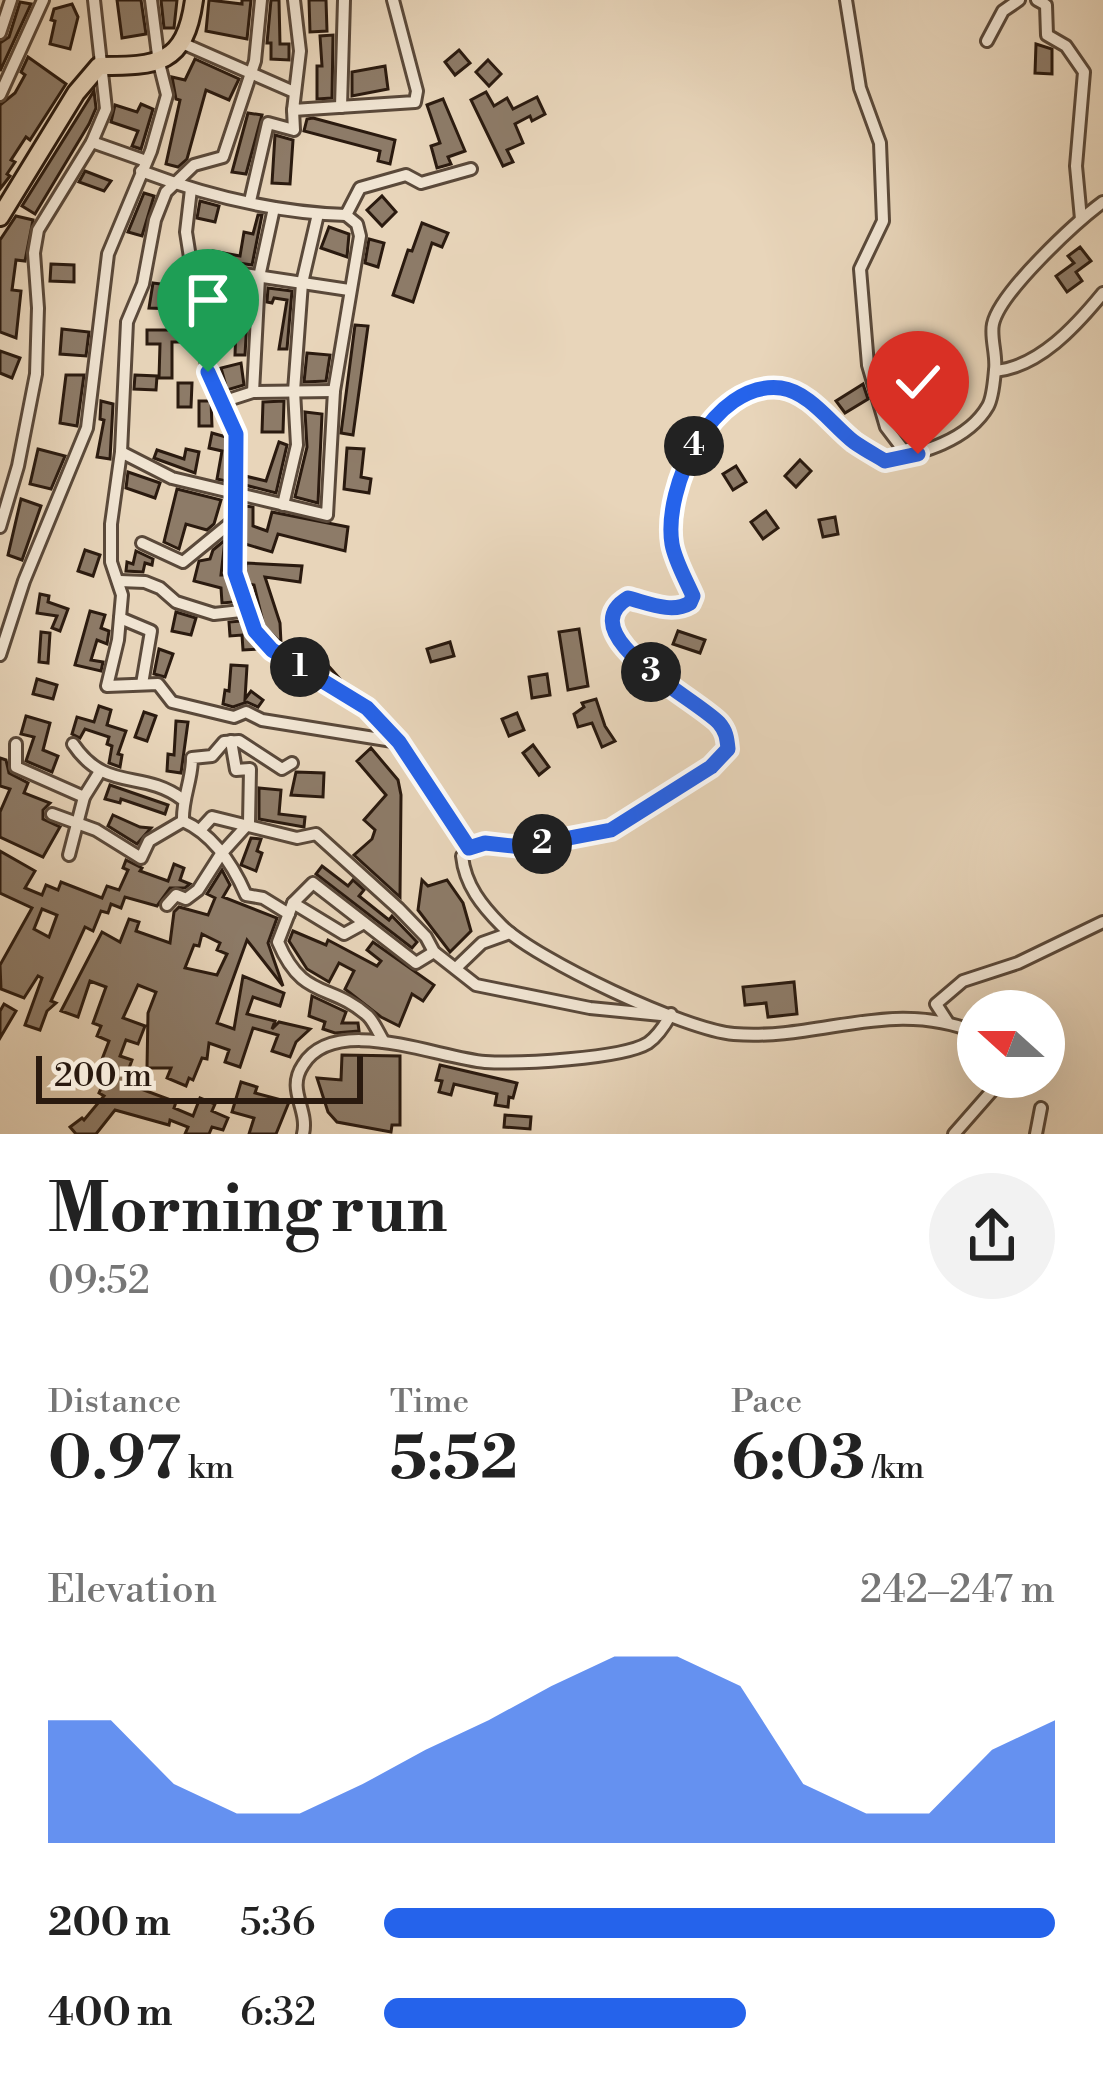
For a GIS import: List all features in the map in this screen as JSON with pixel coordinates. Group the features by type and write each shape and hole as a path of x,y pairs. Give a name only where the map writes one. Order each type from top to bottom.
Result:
{"main road":[{"path":"2,209 76,93 99,67 159,63 182,43 194,0"}],"street":[{"path":"11,0 0,35 20,47"},
{"path":"0,95 43,0"},
{"path":"0,527 36,374 34,253 38,230 92,142 106,109 94,0"},
{"path":"0,655 24,581 87,428 108,254 167,95 152,0"},
{"path":"261,0 252,74 224,157 194,165 166,192 127,322 111,543 120,618 107,686 158,684 172,702 234,717 246,712 262,720 399,742"},
{"path":"250,201 268,123 294,130 299,51 294,0"},
{"path":"340,107 344,0"},
{"path":"293,110 415,102 418,91 393,0"},
{"path":"847,0 860,88 880,143 883,221 860,269 868,365 886,427 908,456"},
{"path":"987,41 1003,11 1019,0"},
{"path":"1037,0 1046,4 1047,34 1066,46 1084,72 1076,166 1081,218"},
{"path":"182,43 293,92"},
{"path":"92,142 190,189 274,208 346,215 357,224 360,236 334,391 327,515 172,478 121,452"},
{"path":"346,215 360,188 406,175 421,183 470,169"},
{"path":"190,189 186,232 208,372 236,434 235,573 255,631 272,650 367,708 399,742 469,848"},
{"path":"957,1025 882,1017 778,1035 728,1034 586,979 510,933 477,898 464,874 462,856 485,843 542,844 611,830 711,767 728,749 726,734 717,721 628,651 614,632 611,615 628,598 663,607 682,608 690,603 693,596 672,545 673,509 681,470 697,441 724,410 751,392 780,388 803,396 857,445 885,461 957,436 989,405 995,371 991,327 998,313 1020,282 1081,218 1103,202"},
{"path":"253,392 259,277 274,208"},
{"path":"283,505 297,445 294,391 302,283 318,214"},
{"path":"191,266 349,290"},
{"path":"995,371 1016,369 1074,328 1103,293"},
{"path":"222,402 253,392 334,391"},
{"path":"142,543 183,562 233,521"},
{"path":"119,581 146,582 176,602 214,614 250,610"},
{"path":"120,618 151,631 142,684"},
{"path":"167,905 176,895 186,899 199,890 221,854 249,823 250,769 236,770 231,741"},
{"path":"183,821 182,799 192,778 192,758 212,756 224,742 238,741 282,769 292,763"},
{"path":"16,744 16,767 84,797"},
{"path":"73,744 99,773 167,787 182,799"},
{"path":"69,855 84,797 99,773"},
{"path":"52,814 96,830 141,858 149,842 183,821"},
{"path":"201,829 212,817 297,838 316,833 400,909 434,952 476,985 590,1008 670,1014"},
{"path":"183,821 201,829 246,896 291,909 344,934 364,923"},
{"path":"384,1042 368,1017 301,980 289,968 278,942 291,909 314,883 416,963 434,952"},
{"path":"947,1021 936,1004 963,981 1018,963 1103,922"},
{"path":"456,968 482,943 510,933"},
{"path":"303,1134 306,1115 296,1089 298,1073 307,1059 335,1042 384,1042 485,1062 588,1057 644,1046 670,1014"},
{"path":"954,1134 986,1098"},
{"path":"1036,1134 1041,1108"}],"building":[{"path":"117,0 141,0 146,34 122,38"},
{"path":"161,0 177,0 174,28 164,28"},
{"path":"209,0 242,4 242,0 251,0 247,39 206,31"},
{"path":"271,0 279,0 280,44 289,44 289,60 271,59 271,43 267,43"},
{"path":"309,0 326,0 327,31 310,32"},
{"path":"20,2 31,4 0,71 0,43 9,37"},
{"path":"72,4 78,17 70,49 50,44 54,9"},
{"path":"333,35 332,98 317,99 320,36"},
{"path":"1036,44 1052,49 1052,74 1035,73"},
{"path":"459,50 470,63 455,75 445,62"},
{"path":"28,57 66,84 30,140 26,137 11,160 15,162 10,176 0,189 0,105 15,93"},
{"path":"195,59 239,79 229,100 206,90 187,159 178,167 166,164 180,100 172,77 185,80"},
{"path":"488,60 501,74 489,86 476,72"},
{"path":"385,66 388,89 352,96 352,72"},
{"path":"94,91 96,108 89,124 35,214 22,206"},
{"path":"486,92 494,106 507,98 513,109 537,97 545,114 515,124 523,143 507,150 513,162 503,166 471,100"},
{"path":"443,99 465,151 448,157 451,164 437,168 431,146 440,143 427,105"},
{"path":"141,104 153,109 141,149 132,146 138,131 111,122 115,105 137,112"},
{"path":"248,113 262,115 246,174 232,172"},
{"path":"307,119 395,140 390,164 378,161 380,151 304,131"},
{"path":"275,135 293,140 290,184 272,183"},
{"path":"85,171 111,181 104,191 79,182"},
{"path":"144,193 154,196 142,236 128,232"},
{"path":"382,196 396,212 382,226 367,210"},
{"path":"200,201 219,206 215,222 197,218"},
{"path":"258,215 262,215 252,265 212,259 213,251 240,256 244,232 253,234"},
{"path":"16,216 33,220 25,261 16,260 12,290 21,291 16,338 0,332 0,240"},
{"path":"422,223 448,233 442,247 432,243 413,302 393,295"},
{"path":"329,227 349,234 347,257 321,248"},
{"path":"369,239 384,243 378,267 365,263"},
{"path":"1080,247 1091,261 1076,272 1082,281 1067,292 1056,276 1074,263 1068,256"},
{"path":"51,264 74,265 74,282 50,281"},
{"path":"234,282 249,285 245,355 235,355 236,327 211,327 210,302 234,302"},
{"path":"153,283 185,287 193,342 172,342 172,378 159,378 160,344 147,344 147,330 176,330 175,309 149,308"},
{"path":"268,288 292,291 287,349 279,349 287,300 267,302"},
{"path":"355,325 368,326 353,435 341,433"},
{"path":"62,329 89,332 86,356 60,354"},
{"path":"905,338 912,367 901,370 893,341"},
{"path":"0,351 20,358 12,378 0,373"},
{"path":"307,353 330,355 326,381 304,382"},
{"path":"241,363 244,385 227,390 221,368"},
{"path":"66,375 84,375 77,426 60,423"},
{"path":"135,375 157,376 156,390 134,389"},
{"path":"178,383 192,383 191,407 178,407"},
{"path":"863,384 868,399 845,413 836,401"},
{"path":"101,401 113,404 110,459 97,457 104,420 100,419"},
{"path":"199,401 211,401 212,426 199,426"},
{"path":"284,401 283,432 262,432 263,402"},
{"path":"305,412 322,414 318,503 295,497 307,447"},
{"path":"212,433 226,437 226,481 217,479 222,451 209,448"},
{"path":"279,442 287,445 276,493 245,485 245,476 266,481"},
{"path":"347,448 364,449 361,477 371,479 369,493 344,489"},
{"path":"38,449 65,456 51,489 30,484"},
{"path":"186,449 199,452 195,473 154,458 157,450 184,459"},
{"path":"800,460 811,471 796,487 785,476"},
{"path":"736,466 746,482 733,490 723,474"},
{"path":"128,472 160,483 155,498 126,488"},
{"path":"177,489 221,500 214,524 207,530 186,524 179,549 164,542"},
{"path":"21,499 41,506 22,560 8,555"},
{"path":"245,506 253,507 253,526 267,531 272,512 348,527 345,551 278,534 272,552 245,544"},
{"path":"766,511 778,528 763,539 751,522"},
{"path":"835,517 838,534 823,537 819,520"},
{"path":"225,540 221,575 226,575 234,602 222,603 221,588 194,581 199,561 210,559"},
{"path":"85,550 100,555 93,576 78,571"},
{"path":"136,551 153,559 152,565 145,563 143,572 126,571 127,562 133,564"},
{"path":"246,563 302,566 300,582 265,577 280,623 281,643 264,626 254,585 245,573"},
{"path":"40,594 68,609 60,631 52,628 57,616 37,613"},
{"path":"90,611 105,615 101,628 109,631 107,644 97,640 91,660 103,662 101,671 75,665"},
{"path":"176,612 196,618 191,635 172,631"},
{"path":"241,621 258,649 243,650 242,635 230,636 229,622"},
{"path":"579,629 588,686 568,690 559,632"},
{"path":"678,631 705,640 700,653 673,644"},
{"path":"41,632 50,633 48,663 39,662"},
{"path":"450,642 454,656 431,662 427,649"},
{"path":"308,643 340,679 339,680 300,655"},
{"path":"159,649 173,654 165,677 154,674"},
{"path":"231,665 247,666 245,699 251,691 263,700 258,707 247,702 233,707 223,704"},
{"path":"547,674 550,695 532,698 529,677"},
{"path":"37,679 57,685 53,699 33,694"},
{"path":"596,699 615,741 602,747 592,723 578,727 574,714 584,707 582,703"},
{"path":"99,706 111,710 107,725 126,731 118,754 122,755 120,767 109,763 109,737 85,729 80,738 72,734 77,717 94,722"},
{"path":"144,712 156,716 147,741 135,737"},
{"path":"517,713 524,730 509,736 502,719"},
{"path":"26,716 50,723 43,750 58,756 52,772 26,761 34,737 21,734"},
{"path":"176,721 188,722 181,773 167,771 168,754 174,755"},
{"path":"533,745 549,767 539,775 523,753"},
{"path":"371,748 398,780 401,795 400,897 354,855 372,839 375,830 364,820 386,795 357,761"},
{"path":"0,758 6,760 9,773 28,783 24,793 50,803 43,810 43,819 60,827 43,857 0,837 0,812 10,789 0,786"},
{"path":"296,772 324,773 323,797 291,795"},
{"path":"110,785 168,805 165,814 121,799 120,803 105,799"},
{"path":"259,788 281,790 279,814 305,817 304,827 259,819"},
{"path":"113,815 151,828 137,844 108,826"},
{"path":"251,838 261,839 256,871 241,865"},
{"path":"0,851 35,871 25,888 42,895 46,885 58,890 61,882 102,898 107,886 119,890 128,870 123,868 126,860 168,881 174,864 184,868 180,880 190,884 170,888 157,906 125,897 121,908 111,904 108,913 101,911 93,931 85,927 51,1001 56,1003 47,1011 40,1030 25,1025 42,978 38,976 24,998 1,989 0,965 32,908 0,893","holes":["42,909 57,915 49,937 34,929"]},
{"path":"322,866 348,886 353,880 364,890 359,896 389,920 392,916 417,942 412,948 316,874"},
{"path":"222,870 230,885 223,897 277,918 268,943 283,986 247,940 217,1023 234,1029 243,976 284,993 280,1006 253,997 247,1014 275,1021 272,1029 279,1022 310,1029 296,1042 290,1057 272,1051 278,1035 253,1028 240,1067 225,1062 229,1050 209,1043 207,1059 202,1058 186,1086 167,1078 171,1068 147,1068 148,1013 156,992 138,985 123,1018 145,1026 138,1044 126,1040 120,1056 132,1060 128,1071 135,1074 130,1085 176,1102 174,1108 193,1116 200,1098 215,1104 212,1111 228,1118 223,1130 212,1127 209,1134 185,1134 188,1127 170,1120 169,1125 115,1110 96,1134 76,1134 70,1127 84,1120 104,1096 99,1093 103,1084 94,1080 109,1041 97,1036 101,1026 93,1023 106,987 90,981 78,1017 61,1011 102,932 120,942 129,919 139,922 136,931 170,943 174,912 179,907 208,915 215,898 207,894","holes":["202,934 220,943 217,950 227,954 217,975 185,968"]},
{"path":"422,880 428,886 447,880 463,903 471,931 450,952 418,910"},
{"path":"293,931 326,945 328,940 377,966 381,961 367,950 373,942 434,985 423,1001 412,994 399,1026 345,989 354,971 339,963 329,982 307,969 289,941"},
{"path":"794,982 797,1014 768,1017 766,1003 745,1005 743,987"},
{"path":"312,996 346,1012 342,1023 358,1023 359,1031 323,1029 325,1022 309,1016"},
{"path":"4,1004 16,1011 0,1038 0,1011"},
{"path":"342,1055 400,1056 400,1125 392,1125 391,1132 337,1122 328,1112 317,1078 341,1080"},
{"path":"440,1065 517,1083 513,1098 509,1097 508,1107 495,1105 497,1094 454,1084 451,1095 439,1092"},
{"path":"241,1082 257,1087 255,1093 289,1102 276,1134 249,1134 254,1118 232,1112"},
{"path":"505,1115 531,1117 530,1129 504,1127"}],"route":[{"path":"208,372 236,434 235,573 255,631 272,650 367,708 399,742 469,848 485,843 522,847 562,842 611,830 711,767 728,749 726,734 717,721 628,651 614,632 611,615 628,598 663,607 682,608 690,603 693,596 672,545 673,509 681,470 697,441 724,410 751,392 780,388 803,396 857,445 885,461 918,454"}]}
